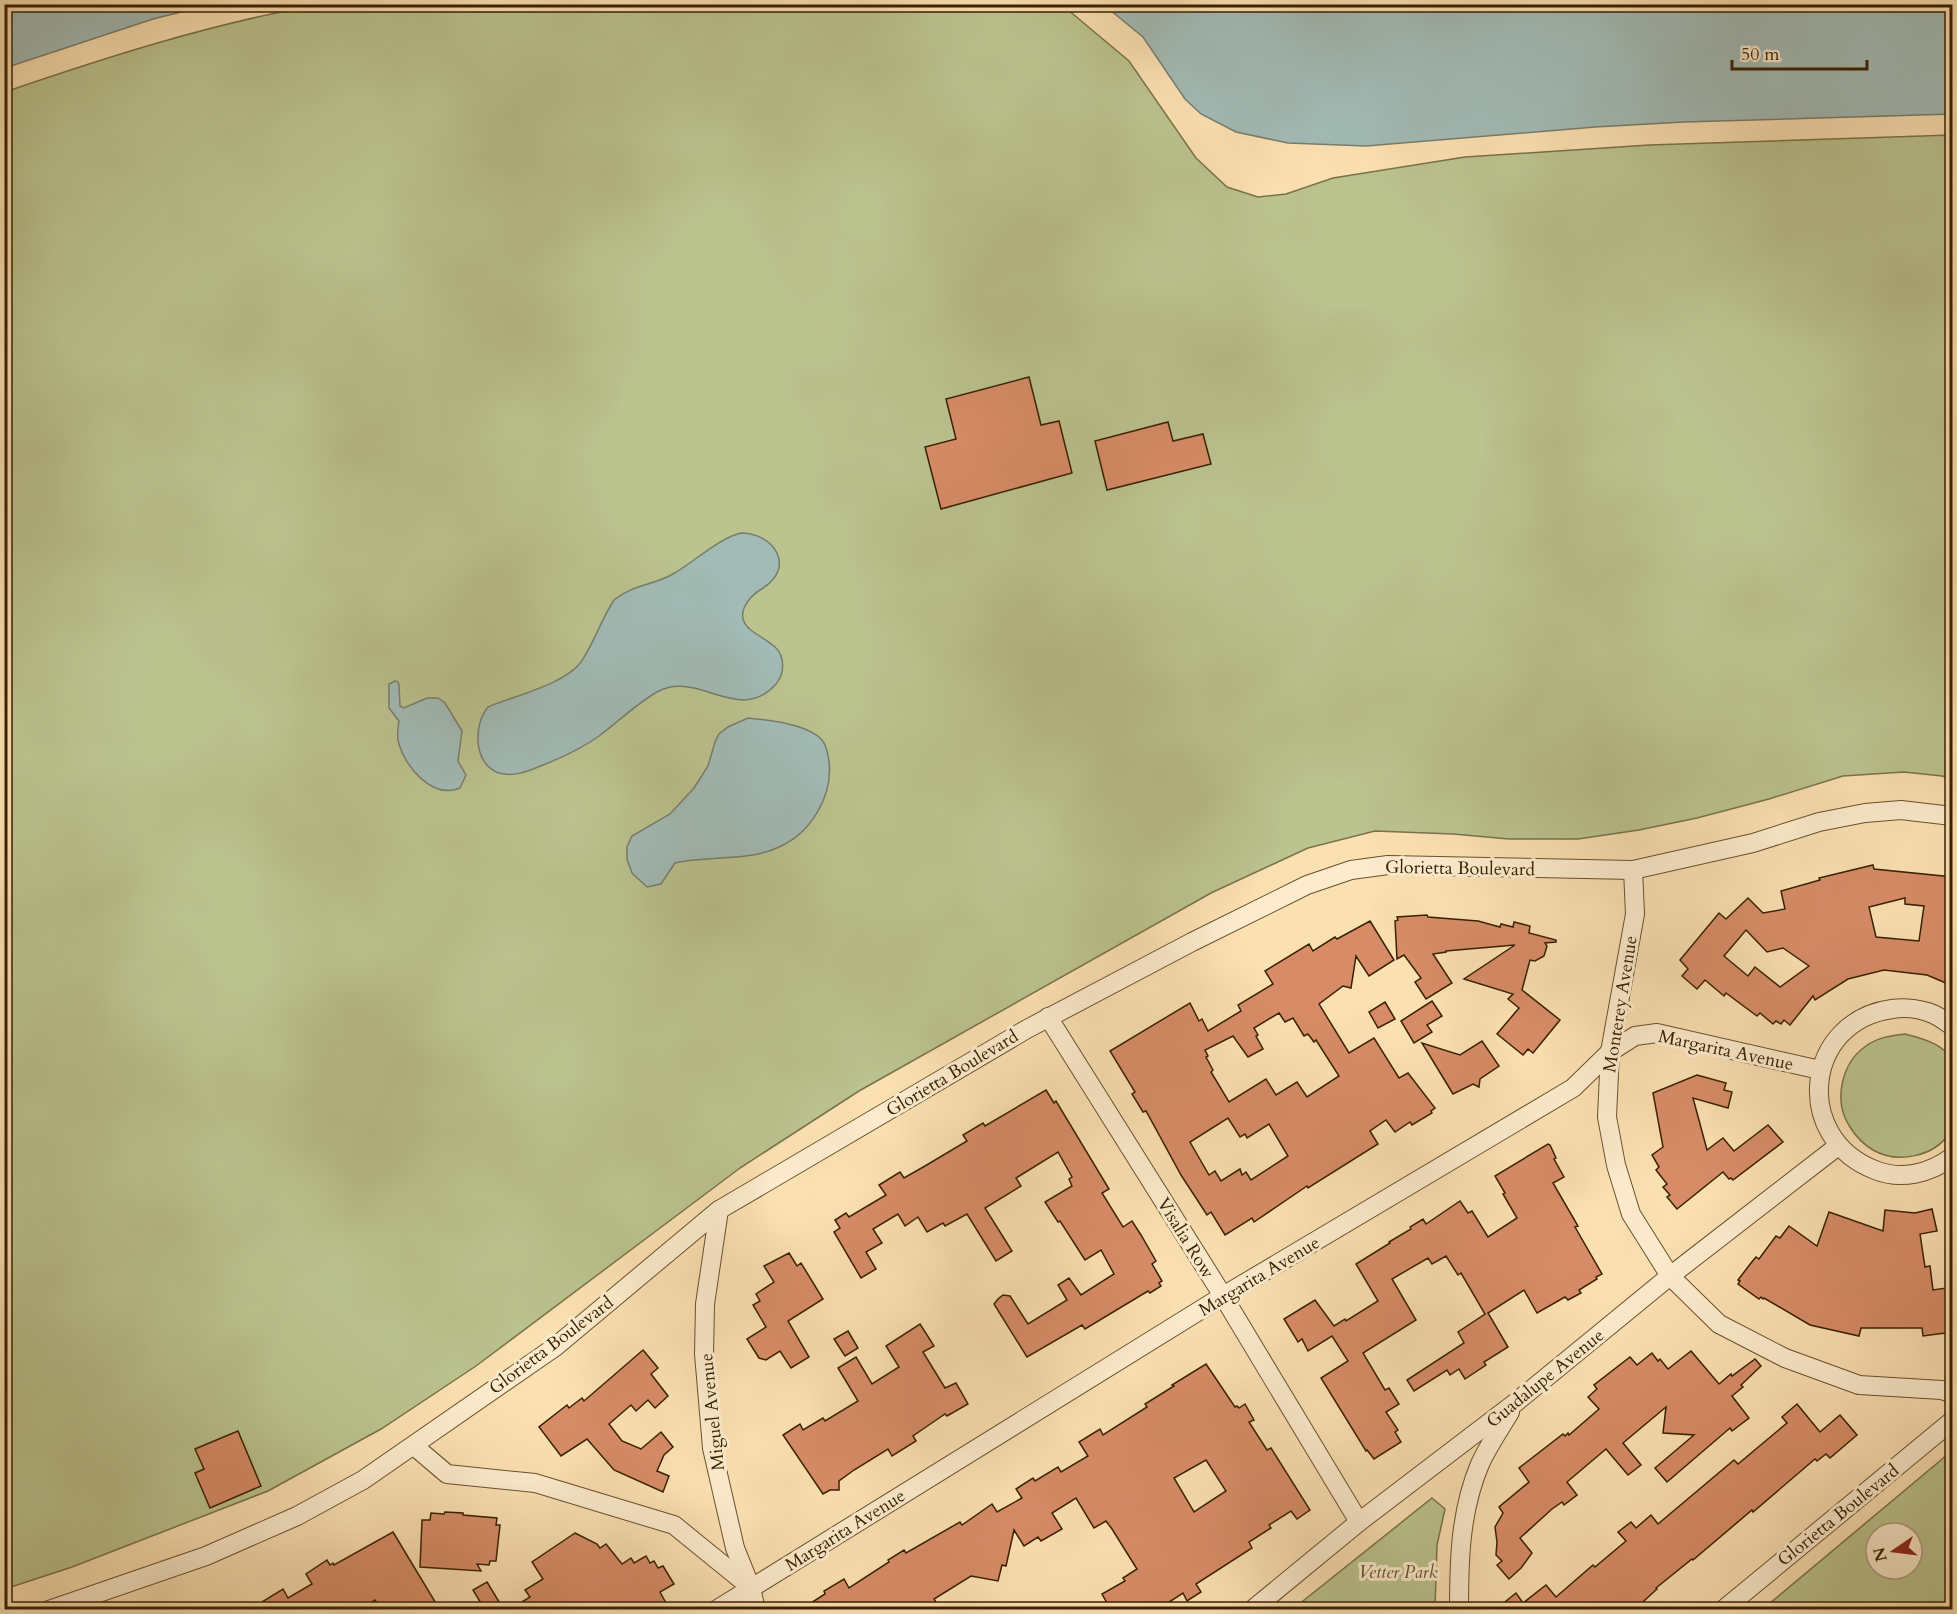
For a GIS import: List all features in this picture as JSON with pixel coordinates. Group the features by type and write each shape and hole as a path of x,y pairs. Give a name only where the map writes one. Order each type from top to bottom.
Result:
{"street":[{"name":"Glorietta Boulevard","path":"49,1610 206,1556 297,1516 363,1480 555,1347 719,1210 1048,1017 1307,885 1351,870 1388,865 1633,870 1753,843 1819,822 1864,813 1901,810 1953,816"},
{"name":"Monterey Avenue","path":"1633,870 1635,914 1610,1052 1606,1117 1616,1165 1630,1214 1670,1276 1719,1324 1785,1358 1858,1385 1942,1390 1953,1394"},
{"path":"1953,1026 1932,1013 1904,1008 1876,1011 1851,1024 1832,1045 1820,1070 1818,1097 1824,1123 1838,1146 1859,1164 1884,1174 1911,1175 1938,1167 1953,1157"},
{"name":"Visalia Row","path":"1048,1017 1223,1296 1359,1522"},
{"name":"Margarita Avenue","path":"716,1610 1223,1296 1573,1088 1610,1052 1635,1036 1657,1034 1820,1070"},
{"name":"Guadalupe Avenue","path":"1252,1610 1359,1522 1515,1403 1670,1276 1838,1146"},
{"name":"Miguel Avenue","path":"719,1210 705,1304 704,1354 712,1448 735,1548 751,1588 756,1610"},
{"path":"1459,1610 1459,1563 1464,1514 1480,1464 1515,1403"},
{"name":"Glorietta Boulevard","path":"1723,1610 1953,1421"},
{"path":"414,1446 447,1474 535,1484 674,1525 751,1588 765,1610"}],"green space":[{"path":"1061,4 1129,61 1196,158 1227,187 1258,197 1286,194 1333,178 1465,157 1649,145 1952,135 1952,779 1904,772 1843,776 1697,818 1578,839 1509,839 1375,831 1308,848 1211,893 859,1091 740,1168 476,1366 381,1429 268,1491 72,1567 5,1589 5,92 159,42 317,5"},
{"path":"1905,1034 1933,1043 1950,1057 1953,1073 1953,1121 1950,1132 1935,1147 1915,1156 1893,1157 1873,1150 1857,1137 1850,1127 1842,1106 1842,1084 1845,1073 1857,1053 1885,1037"},
{"path":"1952,1450 1952,1609 1763,1609 1864,1524 1864,1581 1924,1581 1924,1521 1868,1521"},
{"name":"Vetter Park","path":"1432,1498 1445,1509 1437,1545 1435,1609 1293,1609"}],"water":[{"path":"4,5 209,5 153,19 5,68"},
{"path":"1104,5 1952,5 1952,114 1684,122 1366,146 1288,143 1236,132 1201,114 1185,99 1143,37"},
{"path":"741,533 763,539 777,553 779,561 778,571 773,580 752,596 744,607 743,613 746,625 775,647 781,655 782,670 776,684 762,695 748,700 733,699 688,687 672,687 649,697 599,736 562,757 529,771 514,774 499,773 490,768 480,753 478,743 480,724 488,707 538,689 563,677 573,670 586,655 614,600 628,591 673,574 715,545"},
{"path":"395,681 399,685 400,706 404,708 427,698 438,698 445,703 462,731 458,761 466,775 460,788 439,789 429,785 420,778 406,760 398,740 399,721 389,708 389,684"},
{"path":"748,718 798,727 822,740 828,753 829,774 818,812 801,833 779,847 741,857 675,863 661,884 647,887 632,873 627,859 627,847 632,836 670,814 694,788 708,766 719,734"}],"building":[{"path":"1029,377 1041,425 1059,421 1072,473 941,509 925,447 956,439 946,399"},
{"path":"1168,422 1173,441 1203,434 1211,464 1107,490 1095,441"},
{"path":"1873,865 1874,869 1953,877 1953,986 1927,975 1884,970 1848,979 1815,1000 1813,996 1790,1025 1784,1020 1781,1024 1776,1021 1773,1024 1760,1013 1757,1016 1726,993 1724,996 1705,980 1697,989 1682,976 1688,969 1680,960 1719,913 1726,919 1748,898 1763,913 1785,909 1781,891 1820,880 1819,878","holes":["1905,898 1905,904 1924,906 1919,941 1876,937 1869,907","1746,930 1767,952 1783,948 1809,966 1780,987 1755,967 1748,976 1724,956"]},
{"path":"1427,915 1428,917 1478,921 1500,927 1501,924 1513,927 1514,922 1530,926 1529,933 1556,940 1556,942 1545,943 1547,946 1544,956 1535,961 1530,960 1522,990 1560,1020 1533,1053 1528,1049 1523,1055 1497,1034 1519,1008 1508,999 1513,994 1464,979 1515,945 1433,954 1452,983 1426,999 1415,982 1421,978 1404,955 1397,959 1395,921 1398,920 1397,917"},
{"path":"1370,921 1394,960 1369,976 1356,956 1351,988 1343,986 1319,1004 1349,1053 1374,1038 1399,1078 1408,1073 1435,1108 1431,1111 1432,1113 1412,1125 1410,1122 1395,1132 1386,1120 1370,1131 1378,1144 1308,1188 1307,1186 1254,1222 1252,1218 1225,1235 1211,1212 1207,1215 1181,1175 1146,1111 1143,1112 1132,1094 1135,1092 1110,1051 1190,1003 1199,1021 1202,1019 1208,1031 1241,1011 1238,1005 1273,984 1265,971 1309,944 1313,951 1335,937 1337,939","holes":["1279,1013 1285,1022 1293,1018 1304,1036 1308,1034 1314,1042 1316,1040 1339,1076 1307,1097 1297,1082 1276,1095 1266,1079 1229,1102 1211,1072 1213,1070 1205,1050 1233,1036 1248,1057 1263,1049 1254,1028","1228,1118 1240,1137 1245,1134 1247,1138 1269,1124 1288,1156 1251,1180 1246,1172 1242,1175 1240,1169 1221,1181 1215,1171 1209,1175 1190,1142"]},
{"path":"1432,1001 1442,1016 1427,1025 1432,1032 1414,1043 1401,1021"},
{"path":"1385,1002 1395,1019 1378,1028 1369,1012"},
{"path":"1482,1041 1499,1066 1480,1079 1479,1087 1473,1084 1453,1094 1422,1043 1460,1055"},
{"path":"1697,1075 1726,1083 1724,1090 1732,1092 1728,1108 1693,1098 1707,1150 1723,1138 1734,1151 1768,1125 1783,1142 1733,1180 1723,1172 1677,1209 1667,1197 1670,1195 1663,1187 1667,1184 1656,1170 1659,1167 1652,1155 1663,1147 1653,1093"},
{"path":"1046,1090 1054,1103 1056,1101 1109,1189 1102,1193 1123,1227 1132,1221 1141,1235 1156,1261 1152,1264 1162,1281 1159,1283 1161,1286 1150,1293 1148,1291 1085,1329 1082,1325 1027,1357 994,1304 998,1299 1003,1295 1010,1296 1028,1324 1067,1300 1058,1285 1069,1278 1081,1295 1114,1274 1101,1250 1085,1260 1045,1202 1072,1186 1069,1179 1072,1177 1058,1152 1016,1178 1021,1186 985,1208 1012,1251 996,1261 967,1214 945,1226 943,1223 927,1232 918,1217 905,1226 898,1214 873,1229 882,1243 866,1252 876,1269 861,1278 834,1232 840,1228 835,1220 846,1213 849,1217 886,1195 879,1185 900,1172 904,1178 967,1141 963,1135 983,1123 985,1126"},
{"path":"1548,1144 1564,1177 1553,1183 1602,1274 1579,1290 1581,1293 1568,1300 1565,1297 1537,1313 1524,1290 1488,1313 1508,1347 1484,1362 1486,1365 1465,1379 1459,1369 1450,1375 1447,1370 1414,1391 1407,1380 1464,1343 1458,1332 1485,1314 1461,1273 1458,1275 1446,1256 1432,1264 1428,1258 1392,1279 1416,1320 1363,1353 1385,1390 1389,1388 1399,1404 1386,1412 1398,1430 1395,1432 1401,1442 1374,1459 1366,1451 1321,1378 1348,1361 1332,1336 1308,1351 1302,1339 1298,1342 1284,1319 1315,1300 1334,1326 1378,1301 1356,1264 1423,1219 1426,1224 1460,1201 1468,1213 1472,1211 1488,1237 1517,1218 1495,1176"},
{"path":"1932,1209 1937,1231 1920,1234 1925,1267 1930,1266 1933,1290 1953,1287 1953,1332 1923,1336 1922,1328 1861,1328 1859,1336 1810,1325 1764,1298 1759,1299 1738,1284 1740,1281 1738,1280 1756,1257 1759,1259 1776,1236 1780,1238 1789,1226 1817,1246 1829,1212 1883,1231 1885,1210 1915,1213"},
{"path":"789,1253 797,1266 801,1263 823,1299 788,1321 809,1357 791,1368 780,1351 766,1360 759,1358 747,1339 766,1327 753,1305 760,1301 756,1294 774,1282 764,1266"},
{"path":"920,1324 934,1346 923,1352 945,1388 956,1383 968,1404 947,1416 945,1414 913,1436 916,1441 892,1456 888,1449 854,1470 839,1481 839,1490 830,1490 823,1494 783,1435 800,1424 803,1430 823,1418 825,1421 858,1401 838,1368 856,1357 872,1384 899,1367 886,1346"},
{"path":"848,1331 858,1348 845,1356 834,1339"},
{"path":"643,1350 658,1368 651,1374 668,1396 655,1408 648,1400 636,1411 631,1405 609,1424 622,1441 641,1449 661,1432 673,1447 664,1455 657,1471 669,1476 663,1492 614,1470 587,1439 561,1456 539,1427 567,1405 569,1408 582,1398 584,1401"},
{"path":"1691,1351 1719,1384 1755,1359 1761,1366 1732,1396 1749,1418 1732,1431 1730,1428 1667,1482 1655,1468 1694,1435 1663,1433 1666,1407 1623,1443 1641,1465 1628,1475 1606,1449 1567,1482 1577,1495 1564,1505 1562,1502 1552,1509 1520,1538 1532,1553 1509,1579 1497,1565 1502,1561 1496,1555 1495,1527 1503,1513 1499,1507 1529,1482 1519,1468 1563,1434 1565,1436 1568,1433 1569,1435 1599,1409 1588,1397 1597,1389 1594,1385 1630,1357 1637,1365 1652,1353 1668,1369"},
{"path":"1206,1364 1235,1407 1239,1408 1245,1404 1254,1420 1249,1422 1267,1450 1271,1448 1310,1510 1297,1519 1291,1511 1269,1525 1271,1528 1249,1542 1252,1548 1196,1584 1201,1592 1187,1601 1183,1593 1157,1610 1111,1610 1102,1594 1125,1581 1123,1578 1137,1569 1106,1521 1094,1528 1076,1498 1052,1513 1062,1529 1041,1541 1038,1537 1024,1546 1014,1530 1006,1566 1002,1565 998,1581 971,1576 934,1599 941,1610 800,1610 844,1579 849,1588 904,1550 906,1553 960,1522 962,1525 992,1504 997,1512 1022,1498 1016,1489 1033,1478 1035,1481 1058,1467 1061,1472 1088,1456 1079,1442 1100,1429 1103,1435 1147,1407 1145,1404 1174,1386 1172,1385","holes":["1206,1460 1226,1491 1194,1512 1174,1478"]},
{"path":"1797,1404 1820,1432 1840,1415 1857,1435 1830,1458 1826,1454 1817,1461 1815,1459 1753,1512 1752,1510 1656,1588 1634,1610 1495,1610 1516,1593 1523,1603 1546,1585 1556,1597 1593,1565 1595,1567 1626,1541 1618,1532 1631,1522 1636,1528 1651,1515 1658,1524 1734,1460 1738,1464 1787,1423 1782,1417"},
{"path":"238,1431 261,1486 210,1508 195,1473 204,1469 195,1449"},
{"path":"445,1512 497,1518 496,1525 500,1525 496,1561 490,1561 489,1565 477,1564 481,1571 420,1567 422,1520 430,1520 431,1513 444,1514"},
{"path":"393,1532 440,1610 381,1610 375,1600 365,1606 364,1603 353,1610 249,1610 283,1589 288,1598 312,1584 306,1574 327,1560 330,1565 333,1563 334,1565"},
{"path":"575,1533 597,1544 600,1548 606,1544 622,1564 631,1558 634,1563 646,1556 650,1563 654,1561 658,1568 663,1566 674,1584 660,1592 666,1603 656,1610 509,1610 530,1597 525,1590 543,1579 532,1562"},
{"path":"487,1582 504,1610 485,1610 473,1590"}]}
